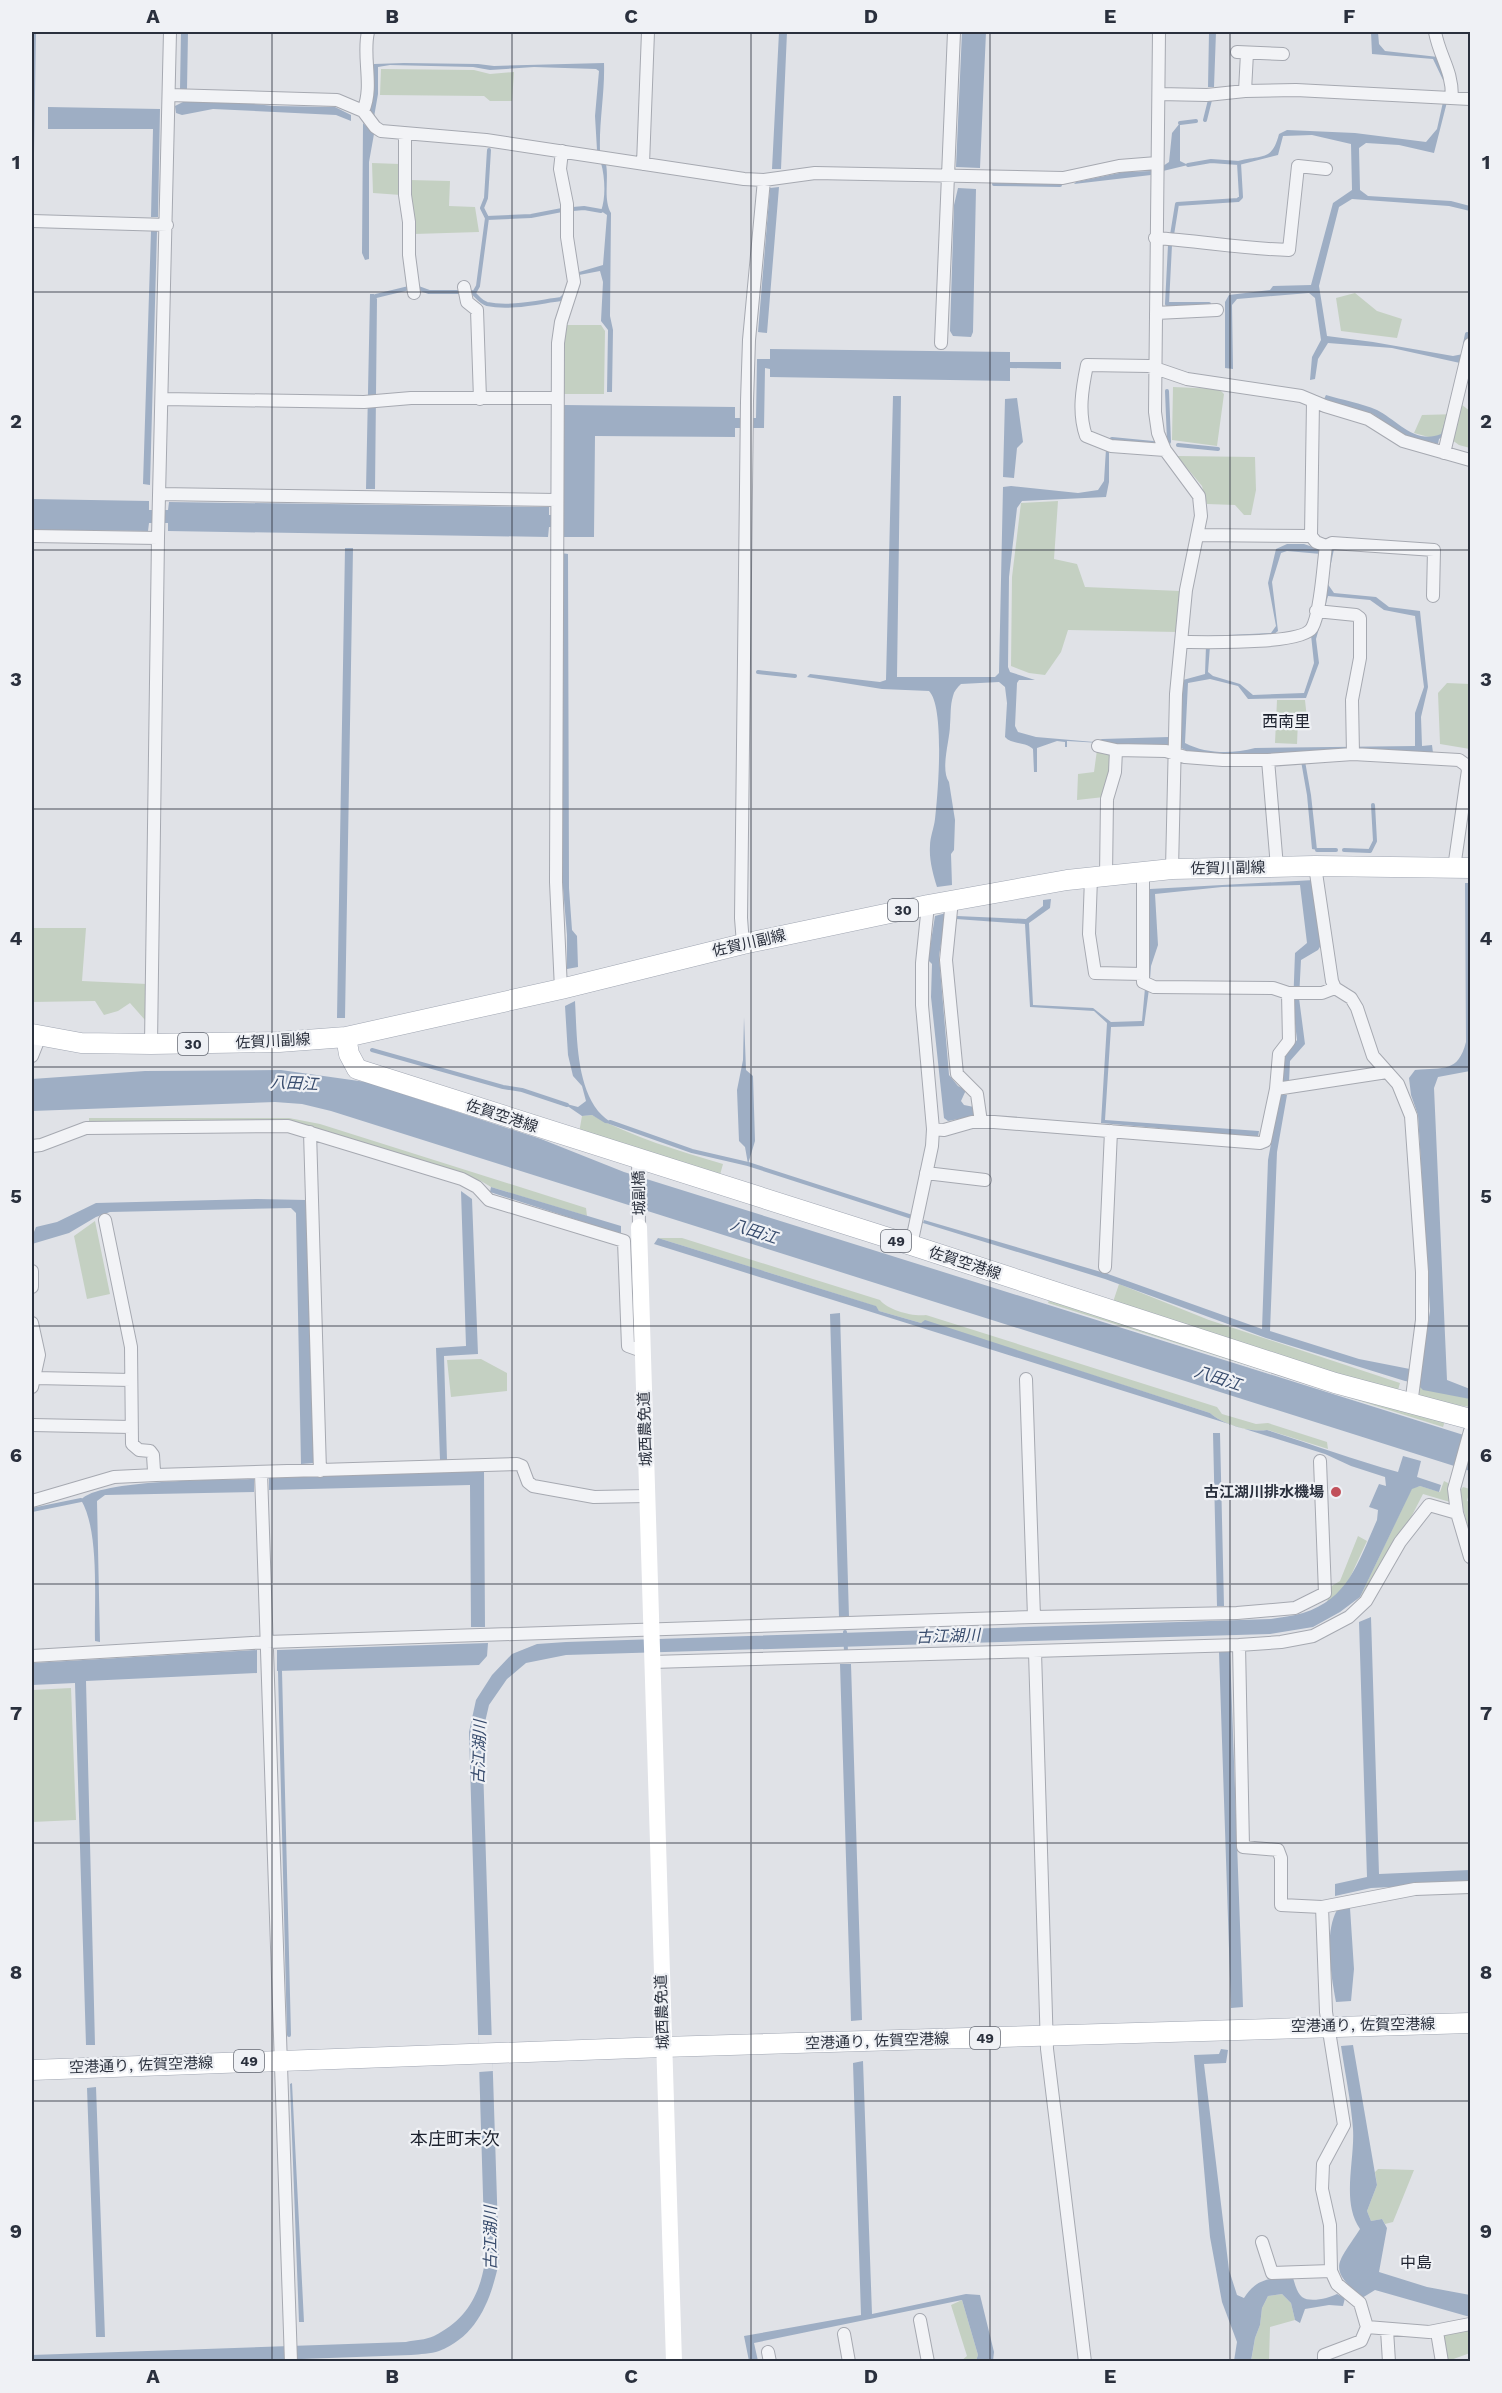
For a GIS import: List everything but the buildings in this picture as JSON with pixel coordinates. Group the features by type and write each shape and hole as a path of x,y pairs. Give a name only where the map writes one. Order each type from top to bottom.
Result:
{"main road":[{"name":"佐賀川副線","path":"36,1035 81,1043 151,1044 279,1042 346,1036 561,989 743,944 952,900 1099,877 1172,869 1315,866 1462,868"},
{"name":"佐賀空港線","path":"346,1036 349,1054 357,1070 911,1245 1335,1383 1412,1396 1470,1419"},
{"name":"空港通り, 佐賀空港線","path":"32,2070 663,2047 1470,2023"}],"street":[{"path":"151,1044 158,538 170,32"},
{"path":"363,111 366,103 368,32"},
{"path":"644,164 648,32"},
{"path":"941,343 954,32"},
{"path":"1160,32 1155,238 1157,369 1155,412 1158,433 1165,450 1199,496 1201,516 1186,590 1176,694 1172,869"},
{"path":"1435,32 1439,49 1451,75 1452,97"},
{"path":"1245,91 1242,52 1282,54"},
{"path":"1159,93 1207,95 1245,91 1296,90 1470,99"},
{"path":"169,95 337,100 363,111 375,128 381,131 405,135 486,140 764,180 815,173 1063,178 1119,166 1157,163"},
{"path":"405,135 405,195 409,222 408,255 414,293"},
{"path":"561,989 556,882 558,343 561,322 574,282 567,237 567,204 560,169 562,151"},
{"path":"1155,238 1289,250 1298,166 1326,169"},
{"path":"743,944 741,918 749,340 764,180"},
{"path":"32,221 167,225"},
{"path":"464,287 467,302 477,310 480,344 480,399"},
{"path":"1156,312 1217,310"},
{"path":"1444,453 1470,344"},
{"path":"1165,450 1111,446 1086,436 1081,422 1082,388 1087,366 1149,366 1187,379 1301,396 1325,406 1368,418 1403,441 1470,460"},
{"path":"163,399 364,402 411,398 557,398"},
{"path":"1313,400 1311,536 1316,542 1326,546 1332,543 1434,550 1433,596"},
{"path":"159,494 556,506"},
{"path":"1197,535 1311,536"},
{"path":"32,536 158,538"},
{"path":"1181,642 1250,641 1306,634 1312,628 1320,612 1326,546"},
{"path":"1320,612 1356,615 1360,618 1360,658 1352,700 1353,749"},
{"path":"1098,746 1116,750 1166,751 1194,758 1268,760 1353,749 1459,760 1466,765 1468,770 1462,868"},
{"path":"1116,750 1089,934 1095,974 1143,974"},
{"path":"1268,760 1276,867"},
{"path":"1315,866 1332,981 1335,988 1351,998 1357,1008 1373,1056 1398,1084 1411,1116 1422,1272 1422,1320 1412,1396"},
{"path":"1143,872 1143,982 1154,987 1273,988 1288,993 1322,993 1335,988"},
{"path":"952,900 946,960 957,1074 977,1094 981,1122"},
{"path":"911,1245 933,1129 922,1005 922,963 928,905"},
{"path":"933,1129 944,1130 981,1122 1260,1143 1265,1141 1276,1089 1278,1054 1289,1041 1288,993"},
{"path":"32,1056 36,1035"},
{"path":"1276,1089 1387,1072"},
{"path":"32,1146 41,1145 86,1128 288,1126 462,1179 477,1187 489,1200 624,1241 628,1346 642,1351"},
{"path":"1105,1267 1111,1131"},
{"path":"310,1132 320,1471"},
{"name":"城副橋","path":"638,1159 639,1227"},
{"path":"926,1173 985,1180"},
{"path":"105,1220 131,1347 130,1427 132,1444 139,1450 150,1450 156,1475"},
{"name":"城西農免道","path":"639,1227 674,2361"},
{"path":"32,1271 32,1287"},
{"path":"32,1323 39,1355 33,1383 131,1380"},
{"path":"1026,1379 1034,1617"},
{"path":"32,1425 130,1427"},
{"path":"1470,1431 1454,1489 1457,1513 1470,1557"},
{"path":"32,1656 267,1642 1034,1617 1237,1613 1295,1608 1325,1593 1320,1461"},
{"path":"32,1501 114,1477 517,1464 522,1466 532,1486 594,1497 646,1496"},
{"path":"261,1473 291,2361"},
{"path":"652,1662 1239,1645 1313,1636 1349,1617 1366,1601 1400,1542 1429,1505 1457,1513"},
{"path":"1239,1645 1243,1847 1278,1850 1281,1858 1281,1905 1322,1907 1415,1889 1470,1887"},
{"path":"1035,1652 1047,2036 1085,2361"},
{"path":"1322,1907 1326,2012 1344,2125 1323,2164 1322,2189 1330,2225 1331,2271 1337,2284 1360,2303 1366,2327 1361,2342 1324,2355 1324,2361"},
{"path":"1262,2242 1272,2273 1331,2271"},
{"path":"920,2320 928,2361"},
{"path":"1366,2327 1437,2332 1470,2324"},
{"path":"1387,2330 1389,2361"},
{"path":"1437,2332 1442,2361"},
{"path":"844,2334 849,2361"}],"green space":[{"path":"381,69 474,70 490,74 514,72 512,101 490,101 484,96 380,95"},
{"path":"372,163 400,164 401,195 373,193"},
{"path":"409,180 450,181 449,206 475,207 479,232 414,234"},
{"path":"1355,293 1377,311 1402,319 1397,338 1341,331 1336,298"},
{"path":"566,325 601,325 605,331 604,394 561,394 563,341"},
{"path":"1173,387 1219,389 1224,394 1217,446 1172,440"},
{"path":"1462,405 1470,411 1470,448 1459,445 1445,435 1432,438 1414,433 1422,415 1459,414"},
{"path":"1177,456 1255,457 1256,490 1251,515 1244,515 1235,505 1207,504 1202,486"},
{"path":"1058,501 1054,559 1077,564 1085,587 1180,591 1178,632 1068,630 1061,652 1045,675 1029,673 1011,666 1012,577 1021,503"},
{"path":"1447,683 1470,684 1470,749 1440,744 1438,693"},
{"path":"1277,700 1305,700 1307,719 1298,721 1297,744 1275,743"},
{"path":"1097,750 1111,752 1111,770 1104,797 1077,800 1078,774 1094,772"},
{"path":"32,928 86,928 82,981 147,984 145,1020 130,1003 118,1011 104,1015 95,1001 32,1002"},
{"path":"592,1115 639,1137 723,1164 718,1182 579,1133 582,1116"},
{"path":"89,1118 289,1118 320,1124 586,1208 587,1216 307,1126 89,1125"},
{"path":"95,1221 110,1294 87,1299 74,1236"},
{"path":"658,1238 682,1238 880,1300 901,1312 926,1315 1217,1407 1222,1414 1256,1424 1268,1423 1327,1442 1328,1449 1268,1430 1237,1427 1210,1413 925,1321 921,1323 879,1311 875,1306"},
{"path":"1119,1284 1209,1320 1400,1383 1397,1394 1112,1305"},
{"path":"1050,1297 1445,1421 1443,1427 1048,1303"},
{"path":"481,1359 507,1373 507,1391 451,1397 447,1360"},
{"path":"1416,1383 1470,1399 1470,1407 1421,1399"},
{"path":"1444,1481 1448,1483 1450,1502 1423,1494 1404,1531 1396,1536 1364,1594 1360,1597 1412,1488 1420,1486 1440,1492"},
{"path":"1463,1487 1470,1489 1467,1501 1470,1502 1470,1535 1459,1492"},
{"path":"1358,1536 1367,1541 1346,1586 1327,1603 1330,1587 1340,1581"},
{"path":"71,1688 76,1820 32,1822 32,1690"},
{"path":"1378,2169 1414,2170 1393,2222 1385,2224 1382,2219 1371,2221 1367,2211 1377,2185 1375,2172"},
{"path":"1282,2294 1291,2303 1295,2320 1270,2327 1269,2361 1251,2362 1262,2308 1268,2296"},
{"path":"962,2300 978,2355 976,2361 961,2361 967,2356 951,2305"},
{"path":"1470,2326 1470,2353 1448,2361 1444,2335"}],"water":[{"path":"32,32 36,32 33,214 32,214"},
{"path":"181,32 188,32 187,89 180,89"},
{"path":"779,32 787,32 781,169 772,169"},
{"path":"962,32 986,32 980,168 956,167"},
{"path":"1209,32 1216,32 1214,87 1208,87"},
{"path":"1371,32 1378,32 1379,44 1385,51 1438,57 1447,80 1443,80 1433,59 1372,54"},
{"path":"604,63 600,151 597,150 595,116 599,71 596,69 534,67 490,70 473,67 390,65 378,67 378,94 374,117 370,114 374,64 494,66"},
{"path":"226,101 274,106 335,107 351,115 351,121 336,115 213,109 182,115 176,113 175,106 183,102"},
{"path":"1443,102 1447,102 1434,153 1399,145 1366,143 1359,148 1360,190 1368,196 1451,201 1470,206 1470,211 1449,206 1352,199 1339,207 1319,286 1327,336 1453,356 1463,354 1460,363 1392,348 1328,343 1318,359 1315,379 1310,380 1312,357 1321,340 1315,298 1309,293 1237,299 1232,305 1233,369 1225,368 1225,302 1229,295 1270,290 1273,286 1311,285 1333,203 1352,190 1351,144 1312,135 1283,136 1278,155 1239,165 1238,161 1270,153 1279,134 1287,130 1355,133 1426,142 1437,129"},
{"path":"48,107 160,109 158,217 151,217 153,129 48,129"},
{"path":"363,123 374,134 369,162 369,259 365,260 362,253"},
{"path":"1180,123 1180,161 1188,165 1163,171 1163,166 1169,162 1172,133"},
{"path":"601,163 606,164 607,202 611,213 612,392 607,392 608,330 601,321 603,282 600,271 579,275 579,272 603,265 607,215 601,211 604,187"},
{"path":"1151,171 1151,175 1074,184 1124,172"},
{"path":"779,187 767,333 758,332 770,188"},
{"path":"958,188 976,189 973,332 971,337 953,336 950,331 954,205"},
{"path":"151,231 157,231 150,485 143,484"},
{"path":"370,294 374,294 377,299 375,489 366,489"},
{"path":"770,349 1010,352 1010,362 1061,362 1061,369 1010,368 1010,381 770,377 770,369 765,368 764,428 735,428 735,437 595,436 594,537 563,537 563,528 549,527 548,537 168,531 168,523 149,523 148,531 32,530 32,499 149,501 149,510 168,510 169,502 549,507 549,515 563,515 564,405 735,407 735,418 756,418 757,359 770,359"},
{"path":"1326,395 1377,410 1407,430 1423,436 1432,437 1441,434 1447,414 1451,414 1445,435 1439,439 1438,444 1403,435 1373,414 1323,401"},
{"path":"893,396 901,396 897,677 995,677 999,673 1003,487 1078,493 1098,490 1104,481 1106,449 1109,450 1109,482 1106,497 1022,501 1017,508 1009,577 1008,667 1010,672 1035,680 1019,680 1017,683 1015,726 1018,732 1036,737 1094,742 1102,739 1169,737 1168,747 1067,741 1067,747 1065,747 1065,742 1057,741 1037,748 1037,772 1034,772 1033,749 1005,737 1007,703 1005,687 999,682 961,684 952,700 945,762 955,820 954,850 951,854 952,885 937,887 930,851 938,791 939,732 934,700 929,691 882,689 807,677 810,674 880,682 886,680"},
{"path":"1017,398 1023,442 1017,448 1014,478 1003,477 1005,399"},
{"path":"1287,544 1304,544 1321,550 1321,554 1287,551 1281,553 1272,582 1278,631 1273,635 1207,639 1207,636 1271,633 1276,626 1268,583 1276,549"},
{"path":"345,548 353,548 345,1018 337,1018"},
{"path":"1330,548 1334,549 1327,583 1334,593 1376,597 1389,607 1420,611 1428,687 1421,717 1422,746 1432,745 1433,753 1349,751 1232,755 1189,751 1179,746 1183,680 1205,674 1206,646 1210,646 1208,672 1213,676 1240,684 1253,695 1304,693 1314,663 1311,635","holes":["1328,596 1370,600 1384,610 1415,616 1424,687 1415,713 1415,746 1255,748 1219,752 1193,747 1185,743 1188,683 1210,679 1238,686 1248,699 1306,698 1319,663 1316,639"]},
{"path":"561,553 568,554 569,888 572,930 577,936 578,967 567,969 563,888"},
{"path":"1301,761 1305,761 1317,850 1312,849"},
{"path":"1314,880 1323,942 1318,950 1301,960 1299,998 1305,1044 1290,1061 1289,1082 1281,1082 1284,1057 1297,1040 1293,1007 1295,953 1307,943 1300,885 1222,887 1155,894 1158,945 1151,966 1150,980 1146,978 1150,889"},
{"path":"1465,883 1470,883 1470,1071 1438,1077 1434,1088 1447,1380 1470,1389 1470,1399 1423,1390 1416,1383 1266,1338 1105,1279 923,1223 924,1220 1108,1274 1262,1329 1268,1160 1280,1094 1287,1095 1277,1152 1270,1331 1359,1359 1420,1371 1430,1311 1418,1115 1411,1095 1409,1078 1415,1070 1442,1068 1454,1064 1463,1052 1466,1042"},
{"path":"1051,899 1050,908 1029,923 1033,1005 1093,1008 1111,1022 1142,1021 1145,988 1149,989 1144,1026 1111,1027 1105,1120 1259,1131 1258,1137 1101,1123 1107,1023 1094,1011 1030,1007 1025,924 956,919 957,916 1026,919 1043,906 1043,900"},
{"path":"946,913 939,956 949,1075 958,1086 966,1090 961,1101 964,1105 974,1107 974,1116 948,1121 944,1118 931,997 932,964 928,960 935,916"},
{"path":"575,1001 577,1043 585,1087 598,1111 613,1124 605,1123 592,1115 582,1116 563,1103 578,1107 586,1101 582,1086 573,1076 568,1055 565,1006"},
{"path":"744,1017 746,1070 753,1076 755,1141 748,1164 745,1147 739,1141 737,1090 743,1060"},
{"name":"八田江","path":"281,1070 366,1082 541,1139 624,1172 1470,1437 1470,1471 331,1111 302,1104 275,1102 32,1111 32,1079 145,1071"},
{"path":"491,1187 621,1226 621,1234 490,1192"},
{"path":"461,1191 472,1199 478,1354 444,1356 447,1460 440,1460 436,1348 466,1346"},
{"path":"306,1200 314,1463 301,1464 296,1213 291,1208 110,1212 96,1217 69,1233 32,1244 36,1227 57,1222 96,1203"},
{"path":"658,1238 876,1306 879,1311 921,1323 925,1320 1210,1413 1229,1424 654,1244"},
{"path":"840,1313 849,1617 839,1617 830,1314"},
{"path":"1242,1428 1267,1430 1398,1472 1403,1456 1421,1461 1417,1477 1441,1485 1439,1492 1420,1486 1412,1489 1360,1597 1340,1612 1313,1627 1270,1634 566,1655 526,1663 507,1679 489,1705 482,1735 499,2262 492,2289 481,2315 464,2336 452,2344 439,2351 411,2355 222,2362 32,2362 32,2355 406,2342 431,2337 445,2330 470,2305 479,2285 485,2261 469,1732 476,1700 492,1675 512,1654 537,1644 566,1642 1271,1619 1303,1613 1319,1607 1342,1588 1358,1563 1377,1520 1378,1510 1369,1507 1379,1484 1386,1486 1385,1477 1351,1466 1325,1454"},
{"path":"1213,1433 1220,1433 1224,1606 1217,1606"},
{"path":"484,1471 485,1627 471,1627 470,1485 269,1490 269,1478"},
{"path":"254,1479 254,1492 105,1495 97,1501 100,1642 95,1641 94,1548 87,1513 81,1500 92,1493 135,1484"},
{"path":"1371,1617 1379,1874 1470,1870 1470,1883 1371,1888 1335,1896 1335,1884 1367,1877 1359,1622"},
{"path":"488,1643 487,1656 479,1665 277,1671 277,1650"},
{"path":"257,1650 257,1673 86,1681 95,2045 86,2045 75,1683 32,1685 32,1663"},
{"path":"1219,1652 1230,1652 1243,2007 1231,2008"},
{"path":"840,1664 851,1664 862,2020 851,2021"},
{"path":"1350,1908 1354,1969 1351,2001 1336,2002 1331,1968 1331,1930 1337,1910"},
{"path":"1353,2045 1377,2185 1367,2211 1371,2221 1382,2219 1387,2228 1379,2272 1427,2287 1470,2295 1470,2317 1375,2290 1362,2298 1351,2288 1340,2272 1341,2258 1360,2229 1351,2206 1353,2129 1341,2046"},
{"path":"1221,2049 1228,2050 1226,2063 1204,2064 1229,2270 1237,2295 1244,2298 1254,2286 1265,2280 1293,2278 1296,2288 1305,2299 1320,2299 1337,2294 1345,2298 1343,2306 1329,2305 1305,2309 1300,2323 1295,2320 1291,2303 1282,2294 1268,2296 1262,2308 1251,2361 1234,2361 1237,2342 1222,2302 1210,2237 1194,2055 1219,2054"},
{"path":"863,2061 872,2314 966,2294 980,2295 994,2352 993,2361 976,2361 978,2355 962,2300 754,2343 758,2361 749,2361 744,2336 861,2315 853,2063"},
{"path":"292,2083 304,2322 299,2322 290,2084"},
{"path":"96,2087 105,2337 96,2337 87,2088"}],"pier":[{"path":"478,2035 492,2035 493,2071 479,2072"}],"waterway":[{"path":"1205,120 1210,100"},
{"path":"1180,123 1196,121"},
{"path":"474,293 478,286 487,218 482,208 486,198 489,150"},
{"path":"1172,235 1177,204 1238,200 1241,197 1239,163 1211,161 1188,165"},
{"path":"994,184 1060,185"},
{"path":"573,209 601,211"},
{"path":"487,218 531,216 562,210"},
{"path":"1170,245 1167,304 1209,304"},
{"path":"376,296 409,288"},
{"path":"418,288 429,292 461,292"},
{"path":"472,292 485,303 505,306 561,299 565,295"},
{"path":"1465,344 1467,334"},
{"path":"1167,391 1169,442"},
{"path":"1109,441 1112,439 1153,443"},
{"path":"1178,445 1218,449"},
{"path":"758,672 795,676"},
{"path":"1344,850 1370,851 1375,841 1373,805"},
{"path":"1317,850 1336,850"},
{"path":"372,1050 503,1087 522,1090 567,1105"},
{"path":"610,1122 692,1151 748,1164 912,1217"},
{"path":"32,1510 81,1500"},
{"name":"古江湖川","path":"845,1632 846,1651"},
{"path":"280,1671 289,2035"}],"place":[{"name":"古江湖川排水機場","path":"1336,1492"}],"district":[{"name":"西南里","path":"1286,721"},
{"name":"本庄町末次","path":"455,2138"},
{"name":"中島","path":"1416,2262"}]}
